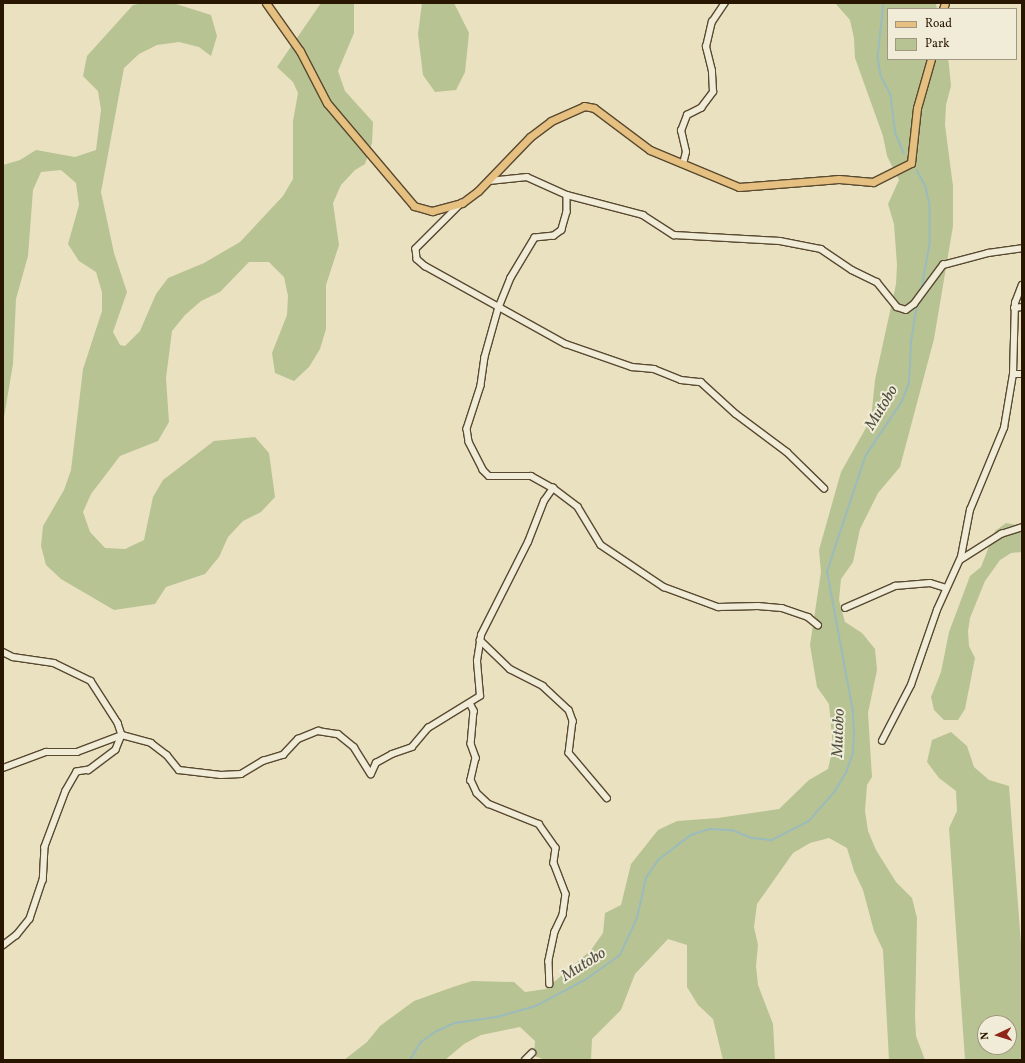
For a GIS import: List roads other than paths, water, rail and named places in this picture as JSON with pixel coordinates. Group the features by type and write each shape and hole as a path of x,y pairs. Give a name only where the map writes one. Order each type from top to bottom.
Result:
{"main road":[{"path":"266,3 303,55 327,103 414,206 432,211 462,203 489,181 530,137 550,121 584,106 594,108 650,150 739,187 840,179 867,182 882,179 911,163 917,108 930,60"}],"street":[{"path":"683,164 686,152 681,131 687,115 701,108 712,92 712,71 706,47 712,22 725,3"},
{"path":"489,181 521,176 567,195 643,215 674,235 780,241 821,249 852,270 877,282 897,307 906,310 914,304 943,265 988,253 1022,248"},
{"path":"567,195 567,212 562,230 554,236 535,238 511,278 500,307 485,357 481,386 468,423 469,442 483,470 489,476 531,476 553,488 578,507 601,545 664,587 718,607 758,606 782,608 808,617 818,625"},
{"path":"462,203 418,246 415,254 417,259 444,279 500,307 566,344 632,367 654,369 681,380 701,382 736,414 787,452 824,488"},
{"path":"882,740 911,685 946,588 960,560 970,510 1004,428 1013,374 1014,308 1022,285"},
{"path":"1014,308 1022,307"},
{"path":"1013,374 1022,374"},
{"path":"3,768 46,752 77,752 122,735 151,743 167,755 179,770 221,775 241,774 263,761 283,754 298,739 318,731 338,734 354,748 371,774 376,763 392,754 412,747 428,728 451,712 477,699 481,693 477,661 480,640 493,607 528,542 544,501 553,488"},
{"path":"960,560 1001,534 1022,527"},
{"path":"845,608 896,586 930,583 946,588"},
{"path":"480,640 510,669 543,686 568,710 573,721 569,753 607,798"},
{"path":"3,652 12,657 54,663 91,682 118,723 122,735 116,750 89,770 77,772 66,791 45,848 43,880 30,919 17,935 3,946"},
{"path":"470,703 474,711 471,744 476,758 471,780 477,793 489,804 539,824 556,848 554,863 566,894 564,915 555,932 549,961 550,984"},
{"path":"525,1060 532,1054"}],"waterway":[{"name":"Mutobo","path":"884,3 878,57 881,76 891,95 896,134 904,153"},
{"name":"Mutobo","path":"917,170 926,187 930,206 930,244 922,289"},
{"name":"Mutobo","path":"410,1060 421,1042 437,1031 455,1023 497,1017 536,1006 585,980 620,955 637,918 646,878 658,860 691,835 710,829 732,830 752,838 772,840 809,821 835,791 846,773 853,753 854,733 853,712 827,572 866,455 902,401 909,383 911,342 917,304"}]}
